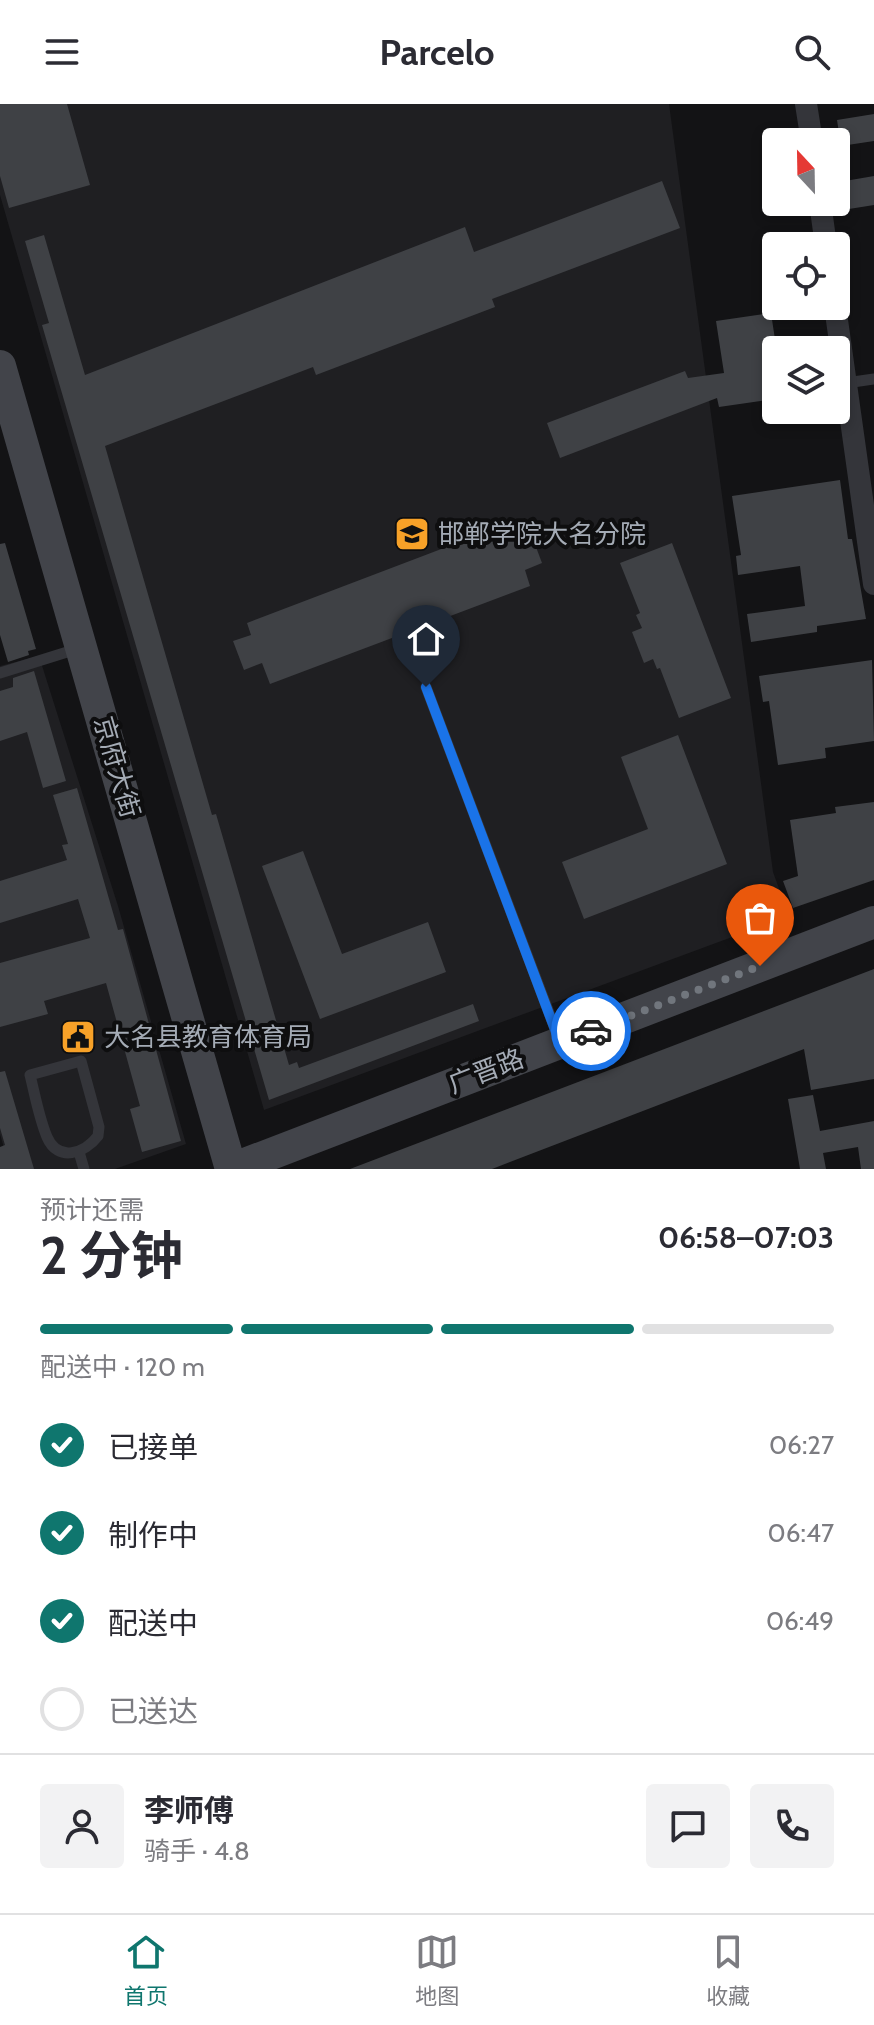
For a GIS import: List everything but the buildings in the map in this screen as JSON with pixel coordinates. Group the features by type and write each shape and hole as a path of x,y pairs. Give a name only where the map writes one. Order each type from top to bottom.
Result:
{"street":[{"path":"806,104 810,128"},
{"name":"京府大街","path":"0,366 232,1169"},
{"path":"850,412 874,584"},
{"name":"广晋路","path":"232,1169 874,922"}],"lane":[{"path":"850,382 874,379"},
{"path":"0,673 82,648"},
{"path":"426,687 560,1043"},
{"path":"81,1061 99,1127 98,1136 79,1152 60,1151 48,1141 30,1075 81,1061"},
{"path":"79,1152 84,1169"}],"shaded area":[{"name":"邯郸学院大名分院","path":"0,104 669,104 773,872 789,916 264,1110 0,195"},
{"name":"大名县教育体育局","path":"39,656 118,906 186,1144 115,1169 10,1169 0,1134 0,666"}],"way so far":[{"path":"591,1031 760,966"}],"place":[{"name":"邯郸学院大名分院","path":"412,534"},
{"name":"大名县教育体育局","path":"78,1037"}],"route":[{"path":"426,687 560,1043 591,1031"}]}
